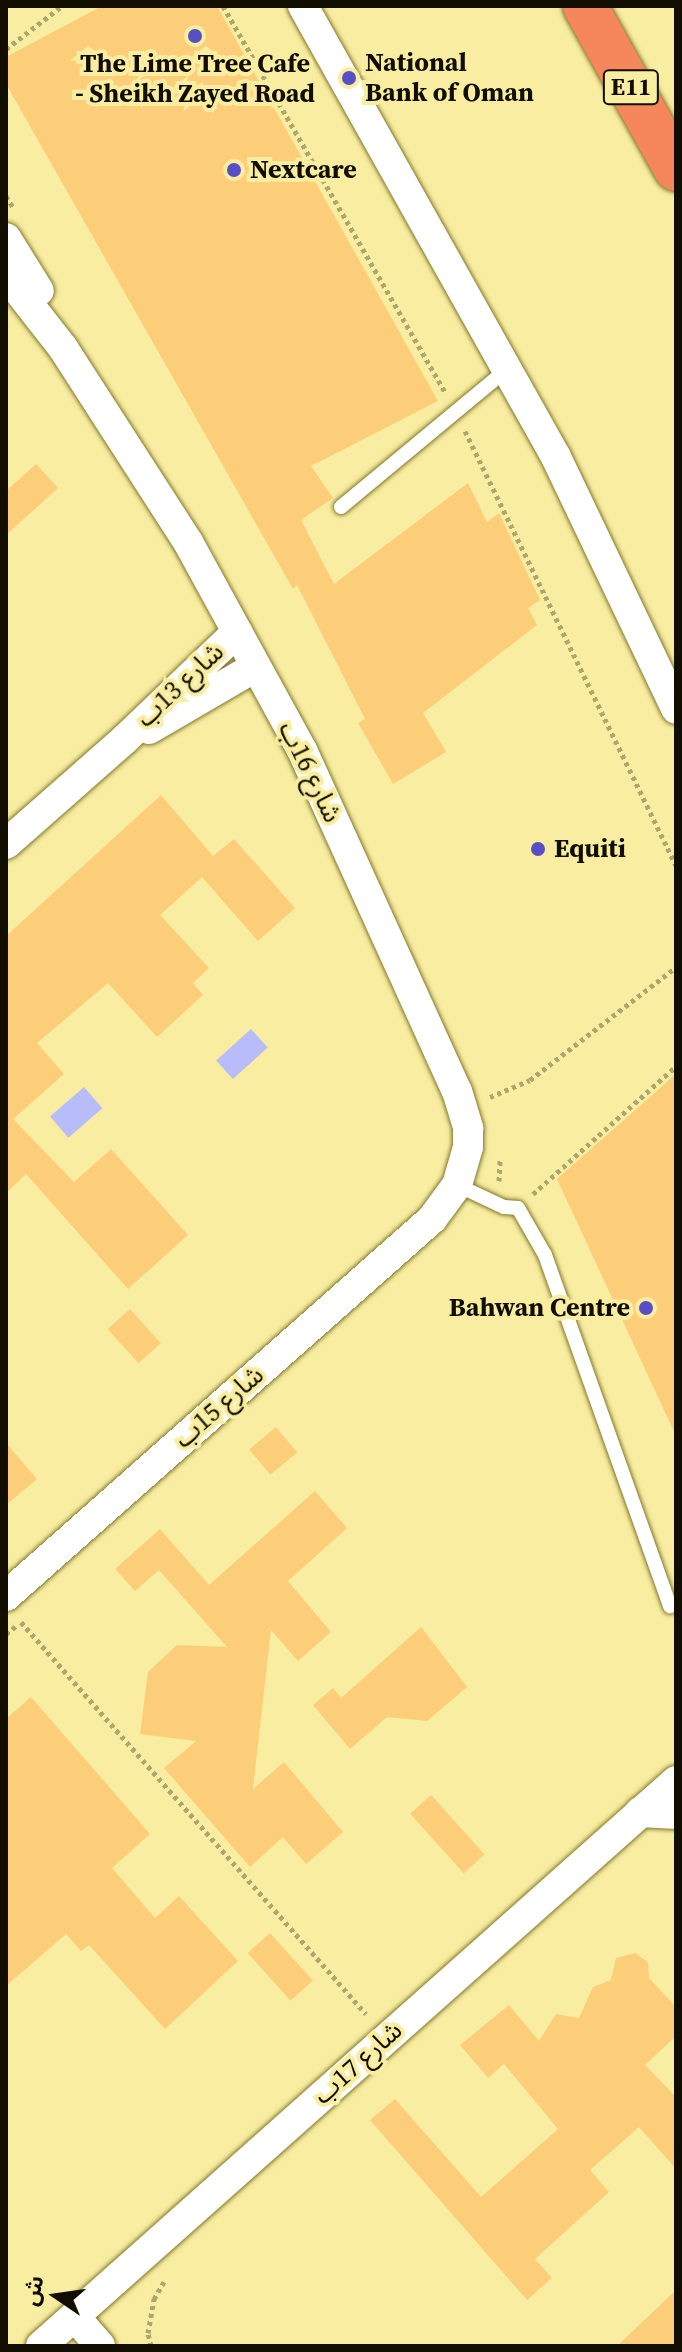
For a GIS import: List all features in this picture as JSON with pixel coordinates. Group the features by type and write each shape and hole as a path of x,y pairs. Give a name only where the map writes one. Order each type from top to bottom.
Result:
{"highway":[{"name":"E11","path":"585,6 676,169"}],"street":[{"path":"303,6 556,457 676,709"},
{"name":"شارع 16ب","path":"14,230 63,348"},
{"name":"شارع 16ب","path":"6,275 63,348 188,542 302,750 464,1109 468,1147 457,1185 432,1219"},
{"name":"شارع 13ب","path":"6,844 125,739 237,632"},
{"name":"شارع 13ب","path":"125,739 255,667"},
{"name":"شارع 15ب","path":"19,1603 432,1219"},
{"name":"شارع 17ب","path":"47,2344 676,1781"},
{"path":"640,1812 676,1814"},
{"path":"75,2317 100,2346"}],"lane":[{"path":"341,507 506,370"},
{"path":"457,1185 504,1207 518,1208 545,1255 670,1606"}],"path":[{"path":"6,49 62,6"},
{"path":"6,196 14,230"},
{"path":"464,1109 530,1080 676,967"},
{"path":"518,1208 676,1066"},
{"path":"485,1082 496,1105"},
{"path":"487,1198 498,1186 500,1145"},
{"path":"19,1603 20,1622 387,2038"}],"water":[{"path":"251,1029 268,1048 233,1079 216,1060"},
{"path":"84,1087 102,1108 68,1138 50,1117"}],"building":[{"path":"102,6 217,6 438,401 311,466 333,498 301,520 334,584 468,483 487,522 499,513 540,600 528,608 537,625 423,713 446,752 393,784 358,723 365,719 297,585 293,589 6,84 6,57"},
{"path":"36,464 58,488 6,535 6,491"},
{"path":"161,795 213,856 234,839 295,908 258,941 202,877 160,915 209,968 193,983 203,995 157,1037 108,983 37,1043 64,1074 13,1119 74,1182 111,1149 188,1235 128,1289 26,1174 6,1193 6,936"},
{"name":"Bahwan Centre","path":"676,1074 676,1436 557,1179"},
{"path":"130,1309 161,1343 138,1363 108,1329"},
{"path":"276,1427 297,1452 270,1475 249,1449"},
{"path":"6,1443 37,1479 6,1505"},
{"path":"315,1491 347,1528 288,1581 331,1632 298,1661 271,1630 253,1789 284,1762 343,1832 306,1864 283,1837 250,1867 164,1768 196,1741 140,1734 148,1672 177,1645 227,1647 159,1570 135,1591 115,1569 160,1529 209,1585"},
{"path":"421,1627 467,1687 427,1721 387,1717 350,1749 313,1705 333,1688 341,1698"},
{"path":"31,1697 150,1834 112,1868 155,1918 179,1896 238,1961 165,2029 89,1945 81,1951 66,1934 6,1986 6,1719"},
{"path":"431,1795 485,1854 464,1873 410,1814"},
{"path":"270,1933 313,1981 291,2001 248,1953"},
{"path":"635,1953 648,1962 649,1978 676,2007 676,2036 645,2065 676,2097 676,2169 639,2127 590,2170 609,2192 535,2259 552,2278 527,2300 370,2120 395,2099 481,2197 558,2129 504,2064 488,2078 460,2045 509,2005 539,2041 556,2014 579,2018 593,1987 611,1980 616,1958"},
{"path":"676,2290 676,2346 617,2346"}],"place":[{"name":"The Lime Tree Cafe - Sheikh Zayed Road","path":"195,36"},
{"name":"National Bank of Oman","path":"349,78"},
{"name":"Nextcare","path":"234,170"},
{"name":"Equiti","path":"538,849"},
{"name":"Bahwan Centre","path":"646,1308"}]}
